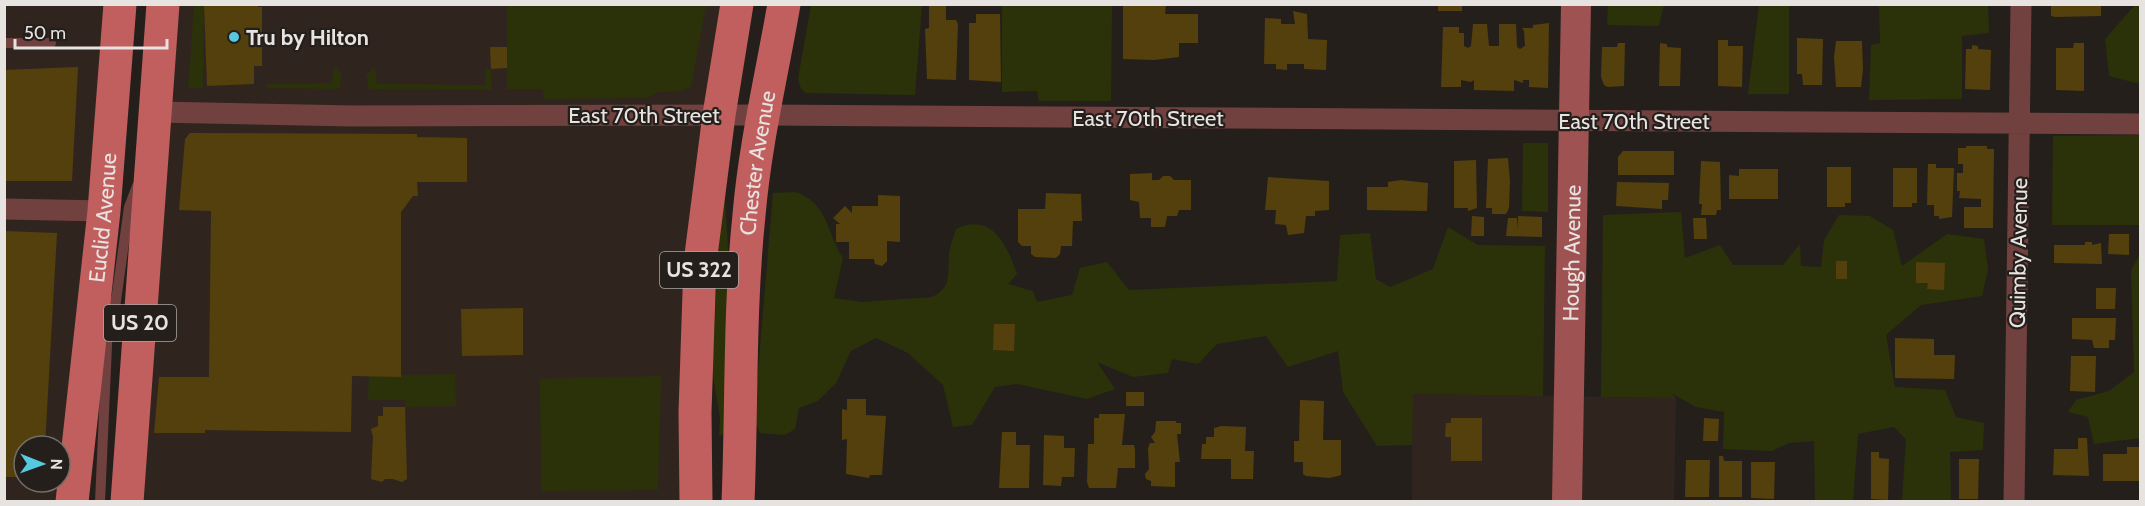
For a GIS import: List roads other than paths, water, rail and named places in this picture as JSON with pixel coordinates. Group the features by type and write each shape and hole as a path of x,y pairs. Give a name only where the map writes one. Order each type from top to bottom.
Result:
{"main road":[{"name":"Euclid Avenue","path":"72,501 104,211 120,4"},
{"name":"Euclid Avenue","path":"127,501 163,4"},
{"name":"Chester Avenue","path":"696,501 695,412 700,263 719,115 737,4"},
{"name":"Chester Avenue","path":"738,501 739,372 754,165 784,4"}],"street":[{"name":"Hough Avenue","path":"1568,501 1576,4"},
{"name":"Quimby Avenue","path":"2014,501 2021,4"},
{"name":"East 70th Street","path":"155,112 352,116 764,115 2140,124"},
{"path":"4,210 104,211"}],"lane":[{"path":"4,43 51,44"},
{"path":"109,348 129,207 152,145"},
{"path":"100,501 109,348 109,278 115,209 107,167"}],"place":[{"name":"Tru by Hilton","path":"234,37"}]}
